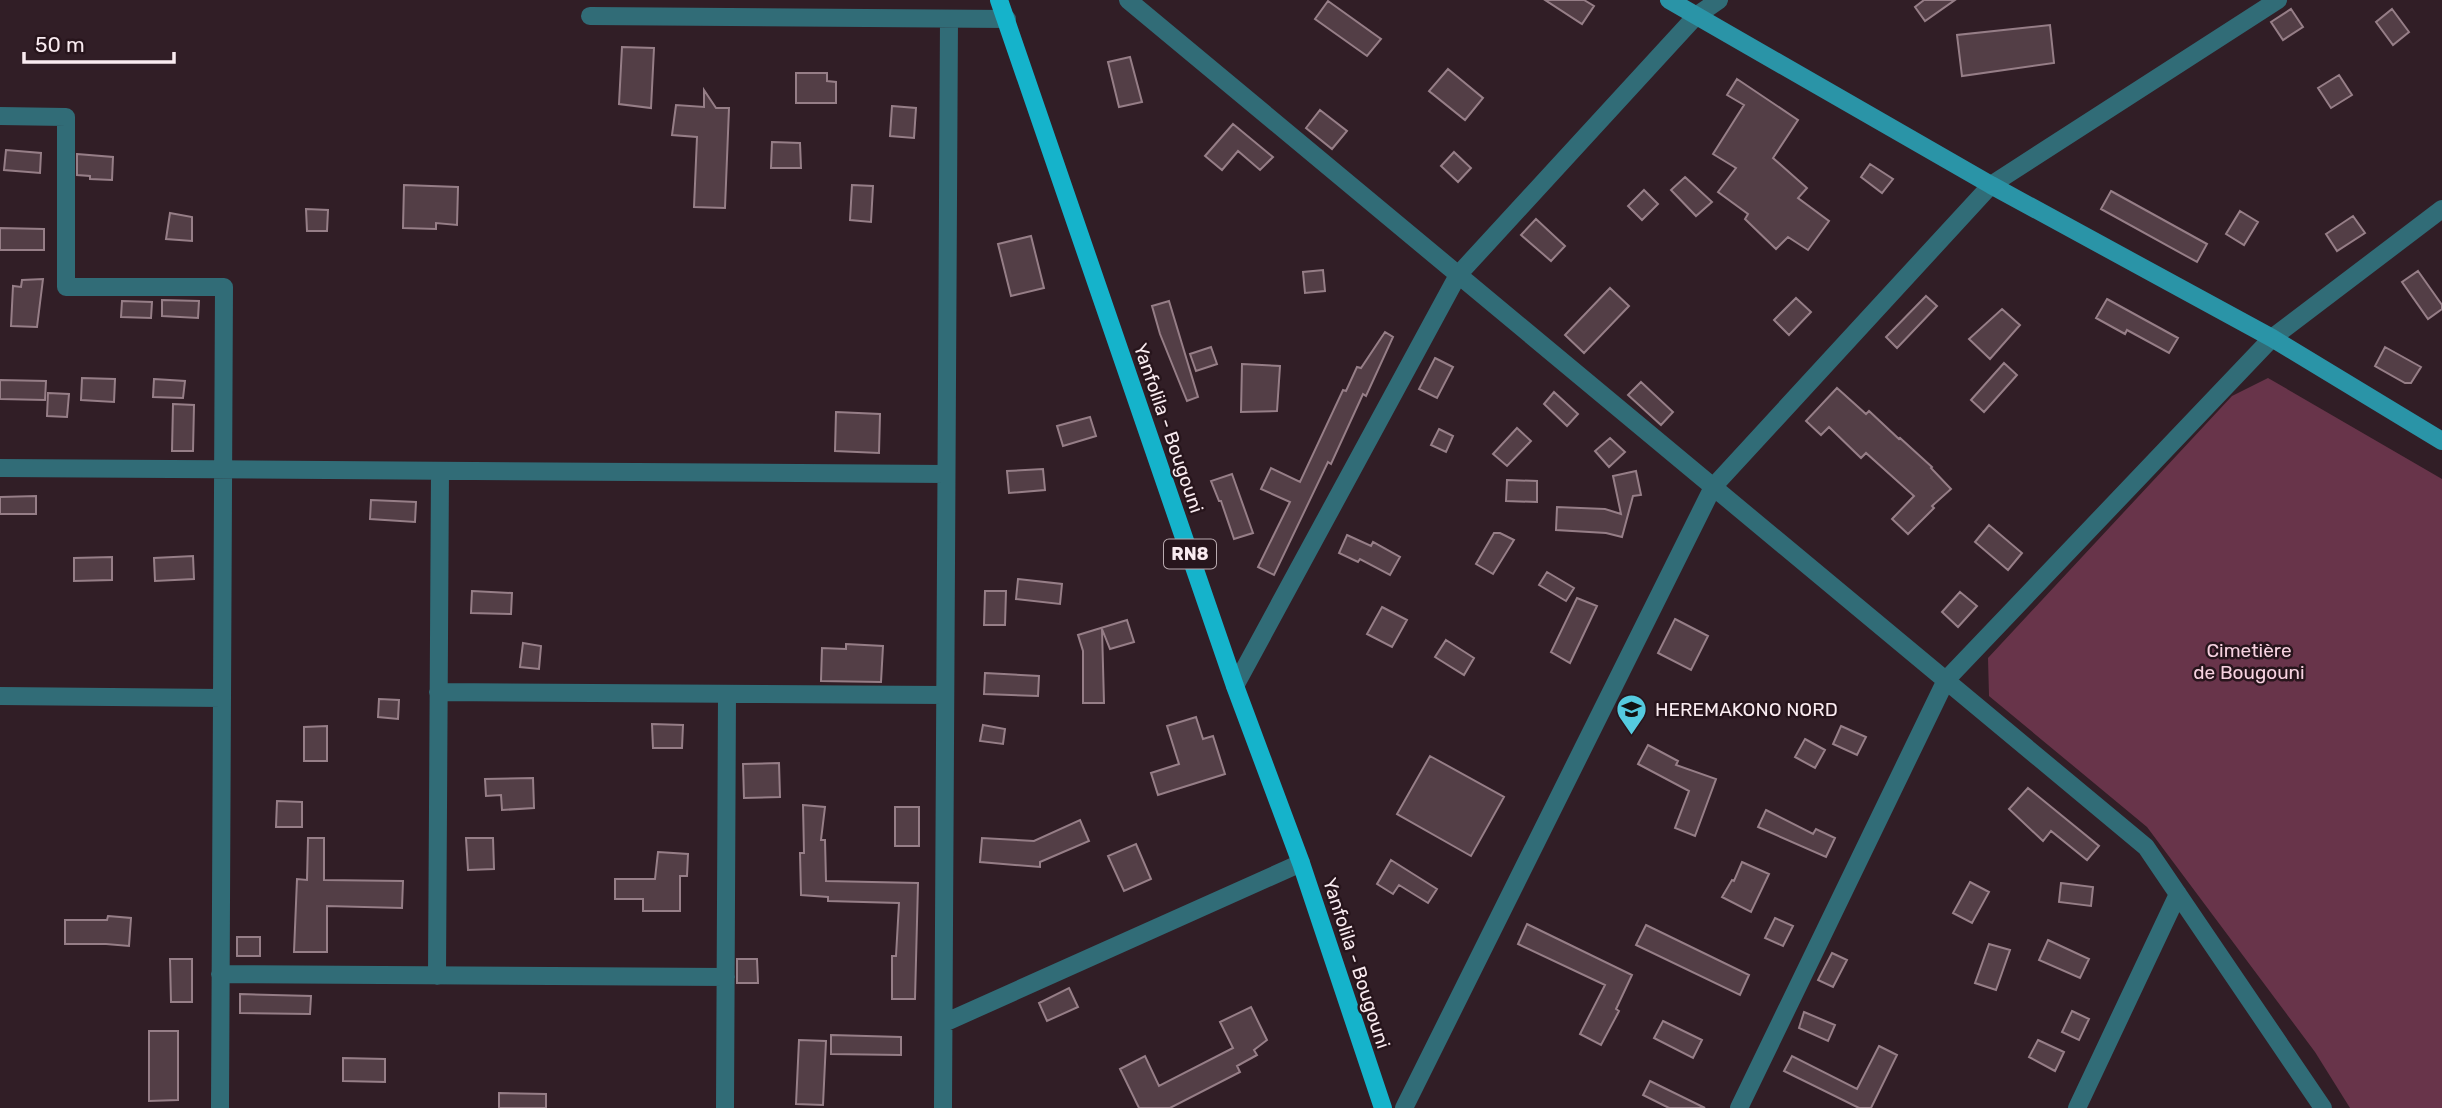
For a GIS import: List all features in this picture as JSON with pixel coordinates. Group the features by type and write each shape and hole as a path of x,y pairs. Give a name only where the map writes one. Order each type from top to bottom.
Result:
{"main road":[{"name":"Yanfolila - Bougouni","path":"999,0 1235,686 1301,863 1383,1108"}],"street":[{"path":"1128,0 2146,847 2323,1108"},
{"path":"1669,0 1991,185 2272,338 2442,441"},
{"path":"1235,686 1458,275 1696,16 1719,0"},
{"path":"1404,1108 1713,487 1991,185 2277,0"},
{"path":"590,16 1007,19"},
{"path":"943,1108 949,19"},
{"path":"0,117 66,117 66,287 224,288 220,1108"},
{"path":"1739,1108 1946,680 2272,338 2442,209"},
{"path":"0,468 946,474"},
{"path":"437,975 440,471"},
{"path":"438,692 945,695"},
{"path":"725,1108 727,694"},
{"path":"0,696 222,698"},
{"path":"944,1023 1301,863"},
{"path":"2077,1108 2178,894"},
{"path":"220,974 726,977"}],"green space":[{"name":"Cimetière de Bougouni","path":"2268,378 2442,479 2442,1108 2350,1108 2315,1052 2147,827 1989,696 1988,658 2232,396"}],"building":[{"path":"1545,0 1584,0 1594,6 1582,24"},
{"path":"1924,0 1955,0 1925,21 1915,7"},
{"path":"1328,1 1381,39 1367,56 1315,19"},
{"path":"2291,9 2303,27 2283,40 2271,22"},
{"path":"2392,9 2409,32 2393,45 2376,22"},
{"path":"2050,25 2054,63 1962,76 1957,35"},
{"path":"622,47 654,48 651,108 619,104"},
{"path":"1130,57 1142,102 1119,107 1108,62"},
{"path":"1448,69 1483,98 1465,120 1429,91"},
{"path":"796,73 827,73 827,81 836,82 836,103 796,103"},
{"path":"2339,75 2352,95 2331,108 2318,88"},
{"path":"1737,79 1798,120 1773,158 1807,188 1798,198 1829,221 1808,250 1788,237 1776,249 1745,219 1748,214 1718,192 1736,168 1713,154 1744,105 1727,95"},
{"path":"704,90 716,108 729,108 725,208 694,207 697,137 672,135 676,105 704,107"},
{"path":"892,106 916,108 914,138 890,136"},
{"path":"1320,110 1347,131 1332,149 1306,128"},
{"path":"1233,124 1273,157 1260,170 1238,151 1222,170 1205,156"},
{"path":"772,142 800,143 801,168 771,168"},
{"path":"6,150 41,153 40,173 4,170"},
{"path":"1454,152 1471,168 1458,182 1441,166"},
{"path":"77,154 113,157 112,180 90,179 90,176 77,175"},
{"path":"1870,164 1893,179 1882,193 1861,177"},
{"path":"1685,177 1712,202 1696,216 1671,190"},
{"path":"404,185 458,187 457,225 436,223 436,229 403,228"},
{"path":"852,185 873,186 871,222 850,220"},
{"path":"1644,190 1658,204 1642,220 1628,206"},
{"path":"2111,191 2207,244 2197,262 2101,209"},
{"path":"306,209 328,210 327,231 307,231"},
{"path":"2240,211 2258,222 2244,245 2226,234"},
{"path":"170,213 192,217 192,241 166,239"},
{"path":"2353,216 2365,233 2337,251 2326,234"},
{"path":"1536,219 1565,246 1551,261 1521,235"},
{"path":"0,228 44,229 44,250 0,250"},
{"path":"1031,236 1044,288 1011,296 998,244"},
{"path":"1323,270 1325,291 1305,293 1303,272"},
{"path":"2418,271 2442,305 2442,309 2428,319 2402,282"},
{"path":"43,279 37,327 11,326 13,286 21,287 22,280"},
{"path":"1610,288 1629,306 1584,353 1565,335"},
{"path":"1926,296 1937,306 1897,348 1886,337"},
{"path":"1796,298 1811,312 1789,335 1774,320"},
{"path":"2107,299 2178,338 2169,353 2127,330 2125,334 2096,318"},
{"path":"162,300 199,301 198,318 162,316"},
{"path":"122,301 152,302 151,318 121,317"},
{"path":"1169,301 1198,397 1187,401 1160,334 1152,306"},
{"path":"2002,309 2020,325 1990,359 1969,339"},
{"path":"1385,332 1393,337 1331,464 1328,462 1274,575 1258,567 1290,502 1261,489 1271,468 1300,482 1343,390 1346,391 1357,367 1361,368"},
{"path":"1211,347 1217,364 1196,371 1190,354"},
{"path":"2385,347 2421,367 2411,383 2405,383 2375,366"},
{"path":"1435,358 1453,367 1437,398 1419,389"},
{"path":"2004,363 2017,375 1984,412 1971,400"},
{"path":"1242,364 1280,366 1277,411 1241,412"},
{"path":"82,378 115,379 114,402 81,400"},
{"path":"154,379 185,381 183,398 153,397"},
{"path":"0,380 46,381 45,400 0,399"},
{"path":"1641,382 1673,412 1661,425 1628,395"},
{"path":"1837,388 1866,414 1869,411 1900,438 1932,467 1951,489 1908,534 1892,519 1914,496 1866,453 1861,458 1829,427 1821,435 1806,421"},
{"path":"1554,392 1578,414 1567,426 1544,404"},
{"path":"48,393 69,394 67,417 47,416"},
{"path":"173,404 194,405 193,451 172,451"},
{"path":"836,412 880,414 879,453 835,451"},
{"path":"1090,417 1096,436 1063,446 1057,426"},
{"path":"1517,428 1531,441 1507,466 1493,454"},
{"path":"1439,429 1453,436 1446,452 1431,445"},
{"path":"1610,438 1625,452 1609,467 1595,451"},
{"path":"1043,469 1045,490 1009,493 1007,471"},
{"path":"1636,471 1641,495 1633,496 1622,537 1606,533 1556,530 1557,507 1605,509 1621,514 1613,476"},
{"path":"1232,474 1253,533 1234,539 1211,481"},
{"path":"1507,480 1537,481 1537,502 1506,501"},
{"path":"36,496 36,514 0,514 0,497"},
{"path":"371,500 416,502 415,522 370,519"},
{"path":"1989,525 2022,553 2008,570 1975,542"},
{"path":"1494,533 1514,540 1493,574 1476,564"},
{"path":"1347,535 1371,546 1373,542 1400,557 1390,575 1360,559 1358,562 1339,553"},
{"path":"193,556 194,579 155,581 154,558"},
{"path":"112,557 112,580 74,581 74,558"},
{"path":"1547,572 1574,588 1566,601 1539,585"},
{"path":"1018,579 1062,584 1060,604 1016,599"},
{"path":"472,591 512,593 511,614 471,613"},
{"path":"985,591 1006,591 1005,625 984,625"},
{"path":"1960,592 1977,606 1958,627 1942,612"},
{"path":"1577,598 1597,606 1570,663 1551,652"},
{"path":"1382,607 1407,620 1392,647 1367,634"},
{"path":"1675,619 1708,636 1691,670 1658,653"},
{"path":"1127,620 1134,642 1110,649 1102,629 1104,703 1083,703 1083,651 1078,635"},
{"path":"1446,640 1474,658 1464,675 1435,657"},
{"path":"523,643 541,646 539,669 520,667"},
{"path":"846,644 883,646 881,682 821,681 822,648 846,649"},
{"path":"985,673 1039,676 1038,696 984,694"},
{"path":"379,699 399,700 398,719 378,717"},
{"path":"1196,717 1203,739 1213,736 1225,774 1158,795 1151,773 1179,764 1167,726"},
{"path":"652,724 683,725 682,748 653,748"},
{"path":"983,725 1005,729 1003,744 980,741"},
{"path":"327,726 327,761 304,761 304,727"},
{"path":"1841,726 1866,737 1857,755 1833,744"},
{"path":"1805,739 1825,750 1815,768 1795,757"},
{"path":"1648,745 1678,761 1676,765 1716,779 1695,836 1675,828 1689,791 1638,764"},
{"path":"1430,756 1504,797 1471,856 1397,814"},
{"path":"779,763 780,797 744,798 743,764"},
{"path":"533,778 534,808 502,810 501,795 486,796 485,779"},
{"path":"2028,788 2099,846 2087,860 2051,831 2043,841 2009,809"},
{"path":"277,801 302,802 302,827 276,827"},
{"path":"803,805 825,807 821,840 825,840 826,881 918,883 915,999 892,999 892,956 896,956 899,903 828,901 828,897 801,895"},
{"path":"895,807 919,807 919,846 895,846"},
{"path":"1766,810 1813,834 1816,829 1835,838 1826,857 1758,827"},
{"path":"1080,820 1089,841 1040,862 1040,867 980,862 982,838 1034,841"},
{"path":"308,838 324,838 324,880 403,881 402,908 327,906 327,952 294,952 297,879 307,880"},
{"path":"466,838 493,838 494,869 468,870"},
{"path":"1136,844 1151,879 1124,891 1108,856"},
{"path":"658,852 688,854 687,876 680,876 680,911 643,911 643,899 615,899 615,879 655,879"},
{"path":"1391,860 1437,889 1428,903 1399,885 1393,894 1377,884"},
{"path":"1742,862 1769,874 1751,912 1722,897 1732,880 1734,881"},
{"path":"1970,882 1989,892 1972,923 1953,913"},
{"path":"2061,883 2093,887 2091,906 2059,902"},
{"path":"108,916 131,918 129,946 65,944 65,920 107,920"},
{"path":"1775,918 1793,926 1783,946 1765,938"},
{"path":"1527,924 1632,975 1616,1009 1619,1011 1601,1045 1580,1034 1605,985 1518,944"},
{"path":"1646,925 1749,975 1740,995 1636,945"},
{"path":"237,937 260,937 260,956 237,956"},
{"path":"2048,940 2089,959 2080,978 2039,960"},
{"path":"1989,944 2010,950 1996,990 1975,983"},
{"path":"1832,953 1847,960 1833,987 1818,980"},
{"path":"170,959 192,959 192,1002 171,1002"},
{"path":"737,959 757,959 758,983 737,983"},
{"path":"1069,988 1078,1007 1047,1021 1039,1003"},
{"path":"240,994 311,996 310,1014 240,1013"},
{"path":"1251,1007 1267,1040 1254,1050 1257,1055 1237,1066 1240,1072 1170,1108 1139,1108 1120,1069 1145,1056 1159,1086 1233,1048 1220,1022"},
{"path":"2072,1011 2089,1019 2079,1040 2062,1032"},
{"path":"1804,1012 1835,1025 1828,1041 1799,1028"},
{"path":"1663,1021 1702,1040 1693,1058 1654,1038"},
{"path":"149,1031 178,1031 178,1100 149,1101"},
{"path":"831,1035 901,1037 901,1055 831,1054"},
{"path":"799,1040 826,1041 823,1105 796,1104"},
{"path":"2038,1040 2064,1052 2055,1071 2029,1057"},
{"path":"1879,1046 1897,1055 1871,1108 1859,1108 1784,1071 1792,1056 1857,1089"},
{"path":"343,1058 385,1059 385,1082 343,1081"},
{"path":"1650,1081 1705,1108 1669,1108 1643,1095"},
{"path":"499,1093 546,1094 546,1108 499,1108"}],"place":[{"name":"HEREMAKONO NORD","path":"1632,736"}]}
